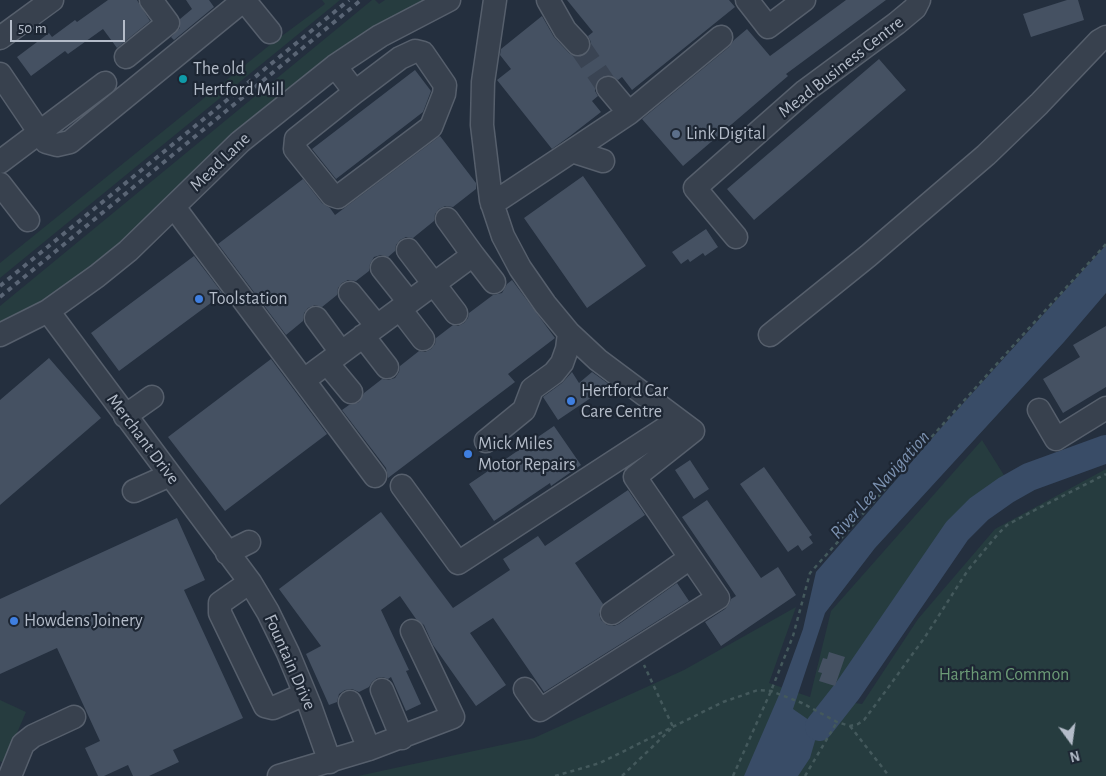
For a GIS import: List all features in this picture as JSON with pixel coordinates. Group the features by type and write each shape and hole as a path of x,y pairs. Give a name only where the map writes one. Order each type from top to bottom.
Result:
{"street":[{"path":"0,38 52,0"},
{"path":"126,56 168,24 151,0"},
{"path":"0,74 46,142 58,145 70,142 244,0 270,32"},
{"name":"Mead Lane","path":"0,335 48,311 97,276 128,251 240,142 335,66 380,36 449,0"},
{"path":"495,0 483,82 482,126 485,162 492,204 503,236 520,268 569,334 598,360 693,431 635,477 718,598 540,710 525,689"},
{"path":"548,0 565,30 578,44"},
{"path":"747,0 768,26 804,0"},
{"name":"Mead Business Centre","path":"736,237 695,188 805,91 909,13 915,8 919,0"},
{"path":"492,204 629,113 721,37"},
{"path":"770,335 868,256 986,154 1106,37"},
{"path":"414,51 423,53 446,84 432,127 338,197 332,196 295,149 296,139 355,92 400,58 414,51"},
{"path":"335,66 355,92"},
{"path":"0,162 105,83"},
{"path":"608,88 629,113"},
{"path":"572,151 603,161"},
{"path":"0,184 28,220"},
{"path":"174,207 375,476"},
{"path":"447,220 494,282"},
{"path":"408,250 456,313"},
{"path":"304,380 473,255"},
{"path":"382,268 423,338"},
{"path":"350,292 387,367"},
{"name":"Merchant Drive","path":"48,311 239,568"},
{"path":"316,318 351,392"},
{"path":"486,441 524,410 532,389 554,373 562,363 567,349 569,334"},
{"path":"125,416 152,397"},
{"path":"1039,410 1056,439 1106,408"},
{"path":"402,486 458,563 678,420"},
{"path":"134,491 170,475"},
{"path":"249,542 239,568 220,603 220,613 265,706 273,708 305,694"},
{"path":"612,612 690,558"},
{"name":"Fountain Drive","path":"239,568 272,620 305,694 330,762"},
{"path":"279,776 330,762 402,738 453,717 412,631"},
{"path":"382,690 402,738"},
{"path":"350,702 369,749"},
{"path":"10,776 23,744 33,736 74,717"}],"path":[{"path":"733,776 793,636 810,573 1106,244"},
{"path":"850,726 864,720 925,637 968,570 1007,525 1106,474"},
{"path":"637,649 672,727"},
{"path":"555,776 600,763 723,702 758,690 771,691 802,703 838,722 850,726 889,776"},
{"path":"805,776 838,722"},
{"path":"622,776 672,727"}],"green space":[{"path":"322,0 340,0 0,278 0,263 271,44 325,4"},
{"path":"372,0 379,4 385,0 436,0 79,282 0,329 0,306"},
{"name":"Hartham Common","path":"982,440 1007,480 980,496 947,529 908,584 832,700 862,704 918,619 995,529 1106,469 1106,776 358,776 534,738 684,670 796,607 769,683 810,697 831,611"},
{"path":"0,700 26,712 4,763 0,761"}],"water":[{"path":"1106,245 1106,293 1064,342 875,548 825,613 793,709 819,727 810,758 798,776 744,776 779,695 803,629 816,572 941,428"}],"building":[{"path":"108,0 137,0 150,21 117,48 103,29 68,54 65,51 31,76 17,57 49,33 52,37 75,20 77,22"},
{"path":"186,0 209,0 214,7 174,40 171,37 180,28 180,19 192,9"},
{"path":"567,0 729,0 735,7 632,90 622,77 618,80 606,75 600,78 596,84 595,91 598,96 592,101 601,112 552,149 497,80 511,69 500,55 501,49 542,16 554,37 569,53 575,57 580,57 587,53 591,47 588,36 593,32"},
{"path":"846,0 886,0 786,74 788,76 683,166 642,119 729,47 747,29 770,56"},
{"path":"1067,0 1078,0 1084,20 1031,37 1023,14"},
{"path":"879,59 906,90 754,220 727,189"},
{"path":"415,70 431,91 423,112 336,179 312,149"},
{"path":"440,136 476,183 476,189 453,207 445,206 439,209 435,214 434,221 413,238 406,237 400,240 396,245 395,251 388,257 381,255 374,257 369,271 356,281 348,280 342,283 338,288 337,295 322,307 315,305 308,308 304,313 303,321 286,335 218,244 303,179 322,203 330,208 335,215"},
{"path":"583,176 646,266 587,308 524,218"},
{"path":"706,229 718,247 705,256 703,253 690,262 688,259 681,264 672,252"},
{"path":"194,256 223,294 119,371 91,333"},
{"path":"512,280 555,338 508,374 515,382 388,478 386,468 342,410 349,405 359,402 364,393 382,379 395,378 400,366 419,351 425,352 431,349 435,344 436,338 453,325 458,326 464,323 469,313 493,295 502,293 507,284"},
{"path":"1106,326 1106,387 1063,413 1043,379 1080,357 1073,345"},
{"path":"49,358 101,418 0,505 0,400"},
{"path":"271,359 327,434 225,511 168,437"},
{"path":"572,372 579,383 592,372 610,385 558,420 543,397 562,383"},
{"path":"554,426 581,465 551,486 550,483 494,521 469,484"},
{"path":"690,460 709,489 694,499 675,470"},
{"path":"764,467 812,535 809,537 813,543 802,551 798,545 788,552 740,484"},
{"path":"628,490 645,515 575,563 603,604 599,614 601,620 607,625 614,626 619,624 677,583 689,601 544,692 493,618 470,633 506,685 476,706 433,645 424,625 416,619 400,596 381,610 409,670 406,671 421,704 406,711 391,677 388,679 383,677 377,678 369,687 359,692 352,689 345,690 339,694 337,702 329,705 306,654 321,646 279,589 381,512 453,608 510,570 503,559 538,536 545,546"},
{"path":"707,500 761,578 778,567 796,595 721,646 705,622 725,609 731,599 736,596 682,517"},
{"path":"177,518 205,580 184,590 243,718 173,750 179,762 149,776 133,776 128,765 104,776 98,776 85,748 100,741 57,648 0,674 0,599"},
{"path":"829,652 845,657 835,686 819,681 822,673 818,672 823,658 827,659"}],"waterway":[{"path":"819,727 848,690 957,531 979,509 1029,477 1106,449"}],"tunnel":[{"path":"578,44 608,88"}],"railway":[{"path":"0,286 349,0"},
{"path":"0,297 361,0"}],"place":[{"name":"The old Hertford Mill","path":"183,79"},
{"name":"Link Digital","path":"676,134"},
{"name":"Toolstation","path":"199,299"},
{"name":"Hertford Car Care Centre","path":"571,401"},
{"name":"Mick Miles Motor Repairs","path":"468,454"},
{"name":"Howdens Joinery","path":"14,621"}],"water label":[{"name":"River Lee Navigation","path":"880,485"}]}
